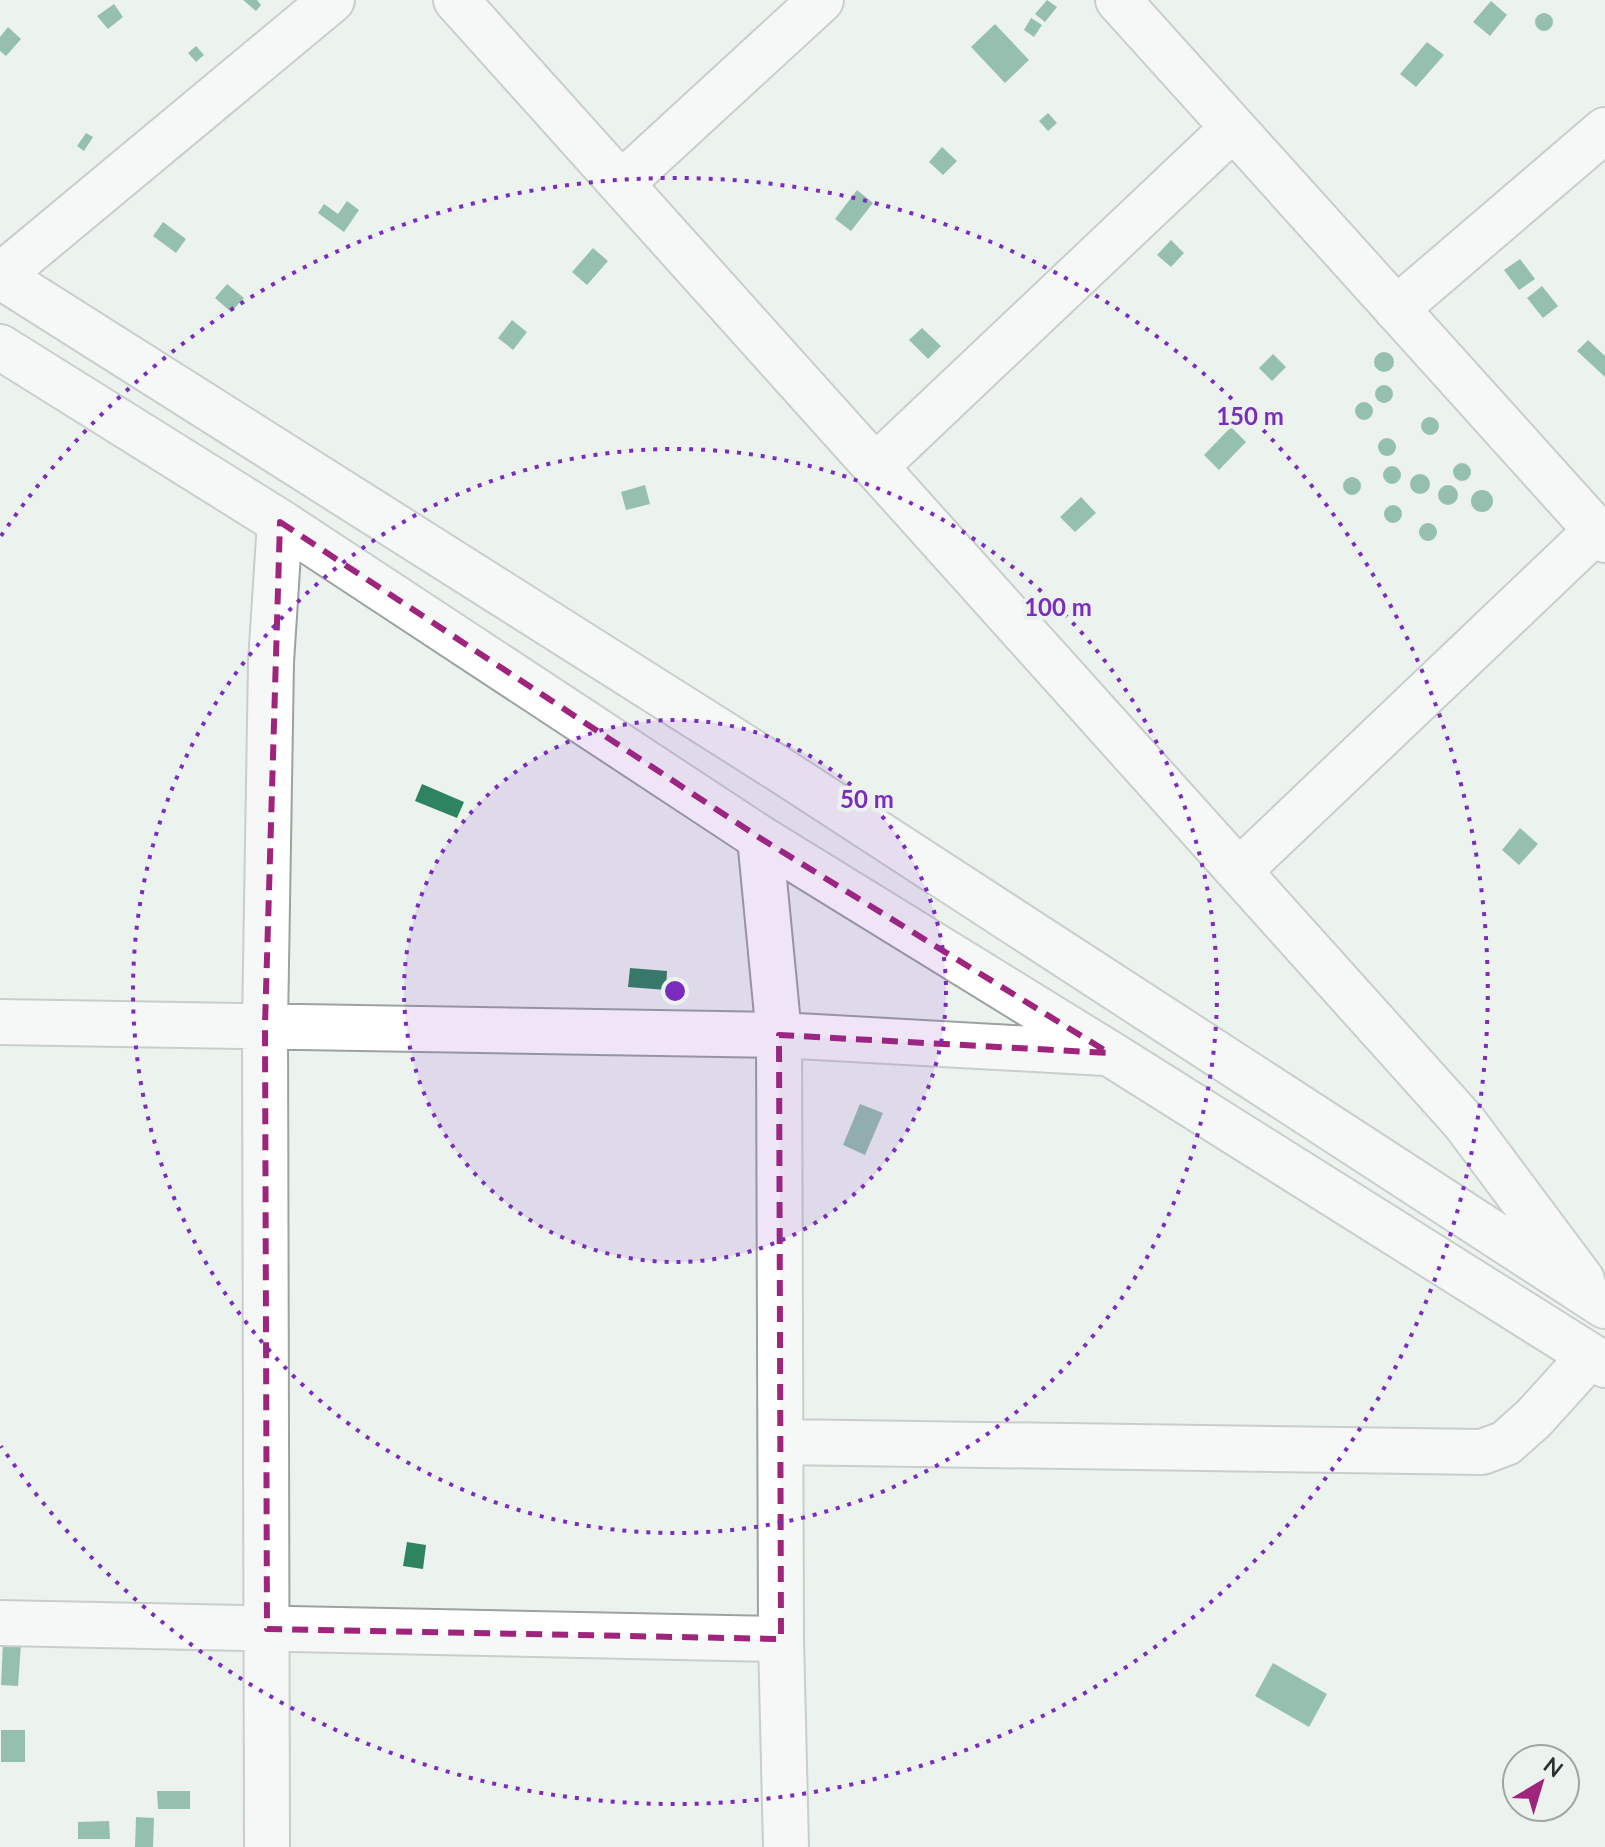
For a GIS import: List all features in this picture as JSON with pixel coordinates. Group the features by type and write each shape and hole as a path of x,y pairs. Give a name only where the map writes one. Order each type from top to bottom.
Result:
{"street":[{"path":"332,0 0,276 782,771 1601,1304"},
{"path":"456,0 1464,1122 1601,1304"},
{"path":"622,183 821,0"},
{"path":"1118,0 1601,535 1240,870"},
{"path":"876,466 1233,128"},
{"path":"1396,309 1605,130"},
{"path":"0,347 280,522 760,838 1109,1053 1597,1361 1506,1443 1482,1452 781,1442"},
{"path":"267,1847 265,1025 271,662 280,522"},
{"path":"760,838 779,1035 781,1639 786,1847"},
{"path":"0,1022 779,1035 1109,1053"},
{"path":"0,1623 781,1639"}],"highlighted area":[{"path":"280,522 760,838 1109,1053 779,1035 781,1639 267,1629 265,1025"}],"building":[{"path":"243,0 257,0 261,5 256,11"},
{"path":"1047,0 1057,7 1045,22 1035,14"},
{"path":"1491,1 1507,15 1490,36 1473,22"},
{"path":"114,4 123,17 108,29 97,16"},
{"path":"1544,13 1553,22 1544,31 1535,22"},
{"path":"1031,18 1042,25 1034,37 1024,30"},
{"path":"995,24 1029,60 1005,83 971,47"},
{"path":"8,27 21,39 6,56 0,51 0,37"},
{"path":"1427,42 1444,55 1416,87 1400,74"},
{"path":"196,46 204,55 196,62 188,53"},
{"path":"1048,113 1057,123 1048,131 1039,121"},
{"path":"86,133 93,137 84,151 77,146"},
{"path":"942,147 957,161 943,175 929,162"},
{"path":"857,190 873,203 851,231 835,219"},
{"path":"347,201 359,210 344,232 318,213 324,204 338,214"},
{"path":"163,222 186,239 176,253 153,236"},
{"path":"1171,240 1184,253 1171,267 1157,255"},
{"path":"593,248 608,261 587,285 572,272"},
{"path":"1520,259 1535,279 1519,290 1504,270"},
{"path":"227,284 244,298 231,312 215,298"},
{"path":"1542,286 1558,306 1543,318 1527,298"},
{"path":"512,320 527,332 513,350 498,338"},
{"path":"922,328 941,346 928,359 909,340"},
{"path":"1588,340 1605,356 1605,377 1577,351"},
{"path":"1384,352 1391,355 1394,362 1391,369 1384,372 1377,369 1374,362 1377,355"},
{"path":"1273,354 1286,367 1272,381 1259,368"},
{"path":"1380,385 1388,385 1393,394 1391,401 1380,403 1375,398 1375,390"},
{"path":"1364,402 1373,411 1364,420 1355,411"},
{"path":"1430,417 1439,426 1430,435 1421,426"},
{"path":"1231,427 1246,442 1219,470 1204,455"},
{"path":"1383,438 1391,438 1396,447 1394,454 1383,456 1378,451 1378,443"},
{"path":"1458,463 1466,463 1471,472 1469,479 1458,481 1453,476 1453,468"},
{"path":"1392,466 1401,475 1392,484 1383,475"},
{"path":"1416,474 1424,474 1430,484 1424,494 1416,494 1410,488 1410,480"},
{"path":"1352,477 1361,486 1352,495 1343,486"},
{"path":"645,485 650,504 626,510 621,492"},
{"path":"1448,485 1455,488 1458,495 1455,502 1448,505 1441,502 1438,495 1441,488"},
{"path":"1482,490 1490,493 1493,501 1490,509 1482,512 1474,509 1471,501 1474,493"},
{"path":"1081,497 1096,513 1075,532 1060,517"},
{"path":"1389,505 1397,505 1402,514 1400,521 1389,523 1384,518 1384,510"},
{"path":"1424,523 1432,523 1437,532 1435,539 1424,541 1419,536 1419,528"},
{"path":"422,784 464,802 457,818 415,801"},
{"path":"1520,828 1538,844 1519,865 1502,850"},
{"path":"630,968 667,971 666,990 628,987"},
{"path":"860,1104 883,1113 865,1155 843,1145"},
{"path":"407,1542 426,1545 423,1569 403,1566"},
{"path":"3,1643 21,1644 18,1686 1,1685"},
{"path":"1273,1663 1327,1694 1309,1727 1255,1696"},
{"path":"1,1730 25,1730 25,1762 1,1762"},
{"path":"157,1791 190,1791 190,1809 158,1809"},
{"path":"136,1817 154,1818 153,1847 135,1847"},
{"path":"109,1821 110,1839 78,1839 78,1822"}]}
